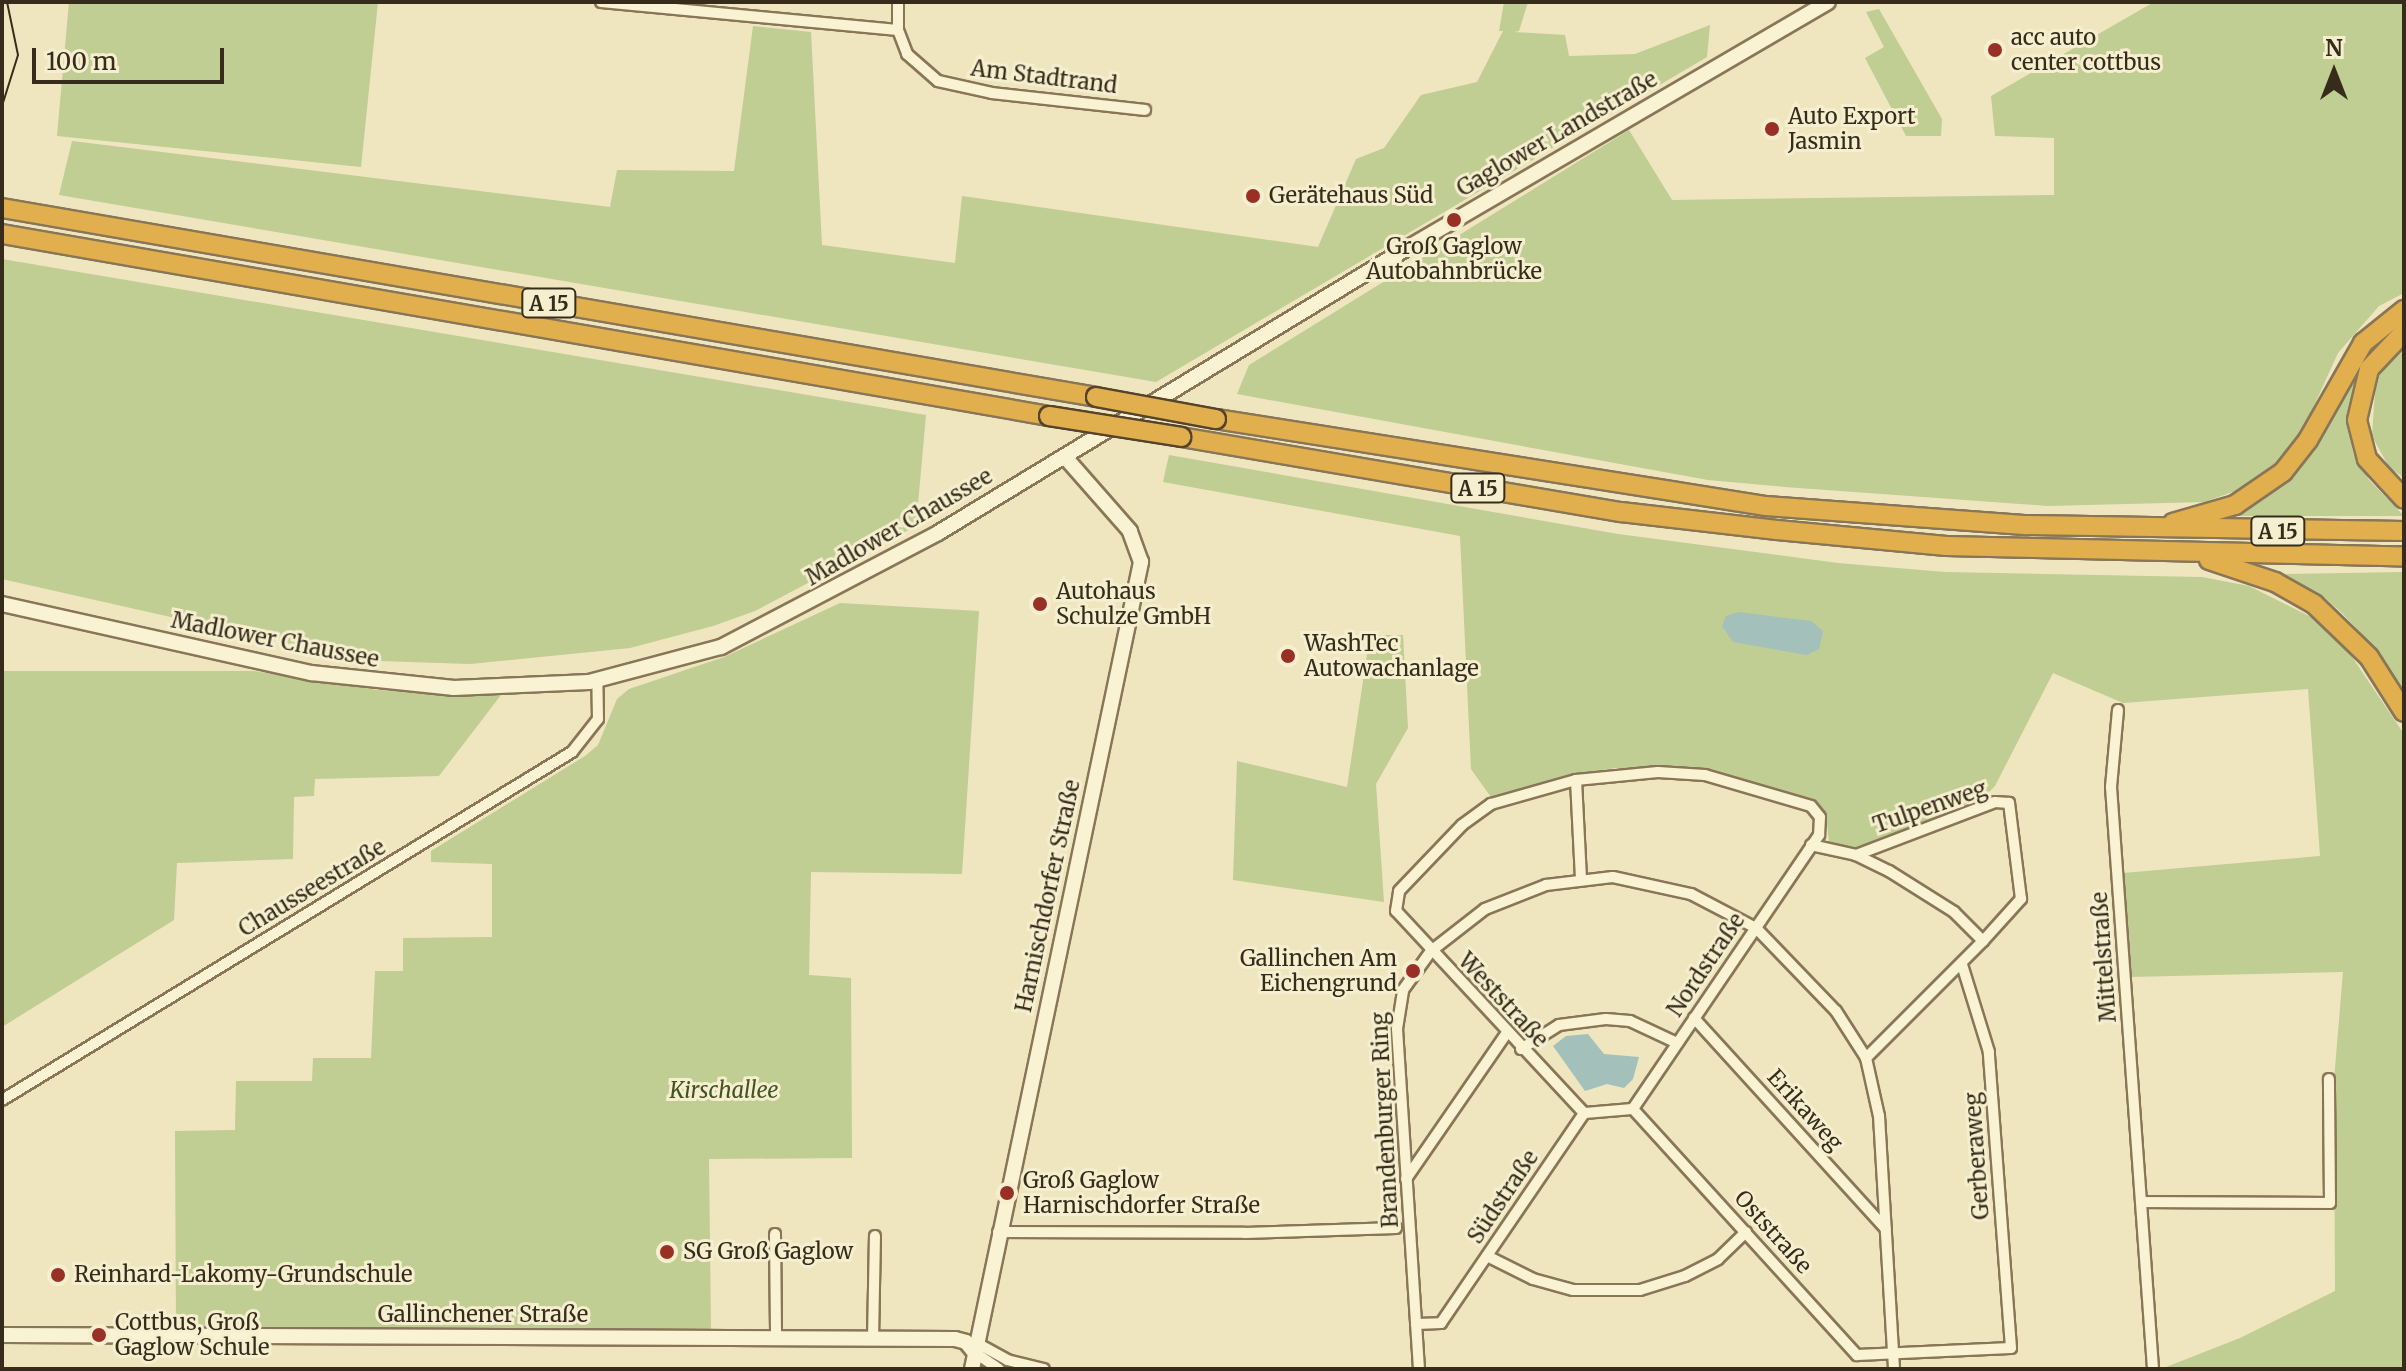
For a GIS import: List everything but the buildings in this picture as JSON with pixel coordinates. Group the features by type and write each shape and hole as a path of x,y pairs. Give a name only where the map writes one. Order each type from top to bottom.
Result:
{"highway":[{"name":"A 15","path":"2,208 1216,419 1766,506 1935,521 2152,529 2404,531"},
{"name":"A 15","path":"2,234 1621,512 1946,546 2192,554 2404,556"},
{"path":"2152,529 2235,505 2270,484 2308,440 2363,343 2404,310"},
{"path":"2404,332 2369,369 2357,420 2367,459 2404,499"},
{"path":"2192,554 2275,582 2314,604 2369,657 2404,712"}],"main road":[{"name":"Gaglower Landstraße","path":"1065,457 1462,215 1828,2"},
{"name":"Madlower Chaussee","path":"2,604 380,683 454,688 597,680 681,660 769,625 1065,457"},
{"name":"Harnischdorfer Straße","path":"972,1369 970,1344 998,1232 1141,562 1130,531 1065,457"},
{"name":"Gallinchener Straße","path":"2,1335 776,1338 970,1344"}],"street":[{"path":"601,2 898,30"},
{"name":"Am Stadtrand","path":"898,2 898,30 919,69 938,81 992,93 1145,110"},
{"name":"Chausseestraße","path":"2,1100 572,752 598,719 597,680"},
{"name":"Mittelstraße","path":"2118,710 2111,787 2153,1369"},
{"path":"1581,878 1576,780 1658,772 1705,775 1811,806 1820,824 1811,845"},
{"name":"Weststraße","path":"1576,780 1491,804 1462,825 1399,891 1396,911 1506,1034 1584,1113"},
{"name":"Tulpenweg","path":"1856,855 1995,802 2009,803 2021,899 1962,965 1866,1058"},
{"name":"Tulpenweg","path":"1811,845 1856,855 1918,888 1983,941"},
{"name":"Nordstraße","path":"1633,1109 1811,845"},
{"name":"Brandenburger Ring","path":"1419,1369 1397,1007 1413,971 1431,951 1507,897 1581,878 1613,877 1679,890 1756,928 1836,1011 1866,1058 1879,1116 1894,1369"},
{"name":"Gerberaweg","path":"1962,965 1989,1052 2011,1348"},
{"name":"Erikaweg","path":"1694,1018 1886,1229"},
{"path":"1521,1049 1559,1025 1606,1019 1630,1021 1677,1043"},
{"path":"1406,1179 1506,1034"},
{"path":"2142,1202 2330,1203 2329,1079"},
{"path":"1584,1113 1633,1109"},
{"name":"Oststraße","path":"1633,1109 1857,1355 1894,1356 2011,1348"},
{"name":"Südstraße","path":"1416,1324 1441,1323 1584,1113"},
{"path":"998,1232 1230,1234 1396,1228"},
{"path":"1487,1256 1524,1275 1573,1290 1640,1290 1685,1276 1718,1259 1746,1232"},
{"path":"775,1234 776,1338"},
{"path":"873,1339 875,1236"},
{"path":"970,1344 999,1369"},
{"path":"970,1344 1007,1360 1044,1369"}],"green space":[{"path":"69,2 378,2 361,167 57,136"},
{"path":"1504,2 1528,2 1519,31 1514,32 1565,35 1569,56 1635,54 1710,25 1707,57 1156,382 59,195 72,141 610,207 617,170 734,171 753,26 811,32 822,245 955,263 962,196 1318,247 1356,159 1384,148 1421,95 1477,82 1503,31 1499,31"},
{"path":"2154,2 2404,2 2404,293 2379,306 2338,353 2302,432 2274,467 2247,487 2204,502 2048,506 1708,480 1237,394 1249,365 1629,130 1672,200 2054,195 2054,138 1995,136 1991,96"},
{"path":"1879,9 1942,119 1941,136 1906,136 1865,58 1884,47 1866,12"},
{"path":"2,259 926,415 916,526 755,611 713,626 630,648 470,664 380,661 313,649 2,579"},
{"path":"2404,350 2404,478 2389,467 2372,436 2376,377"},
{"path":"2356,365 2360,367 2350,421 2353,452 2369,480 2404,516 2239,516 2292,477 2320,440"},
{"path":"1169,455 1618,534 1838,563 1945,572 2202,577 2249,586 2317,620 2348,651 2404,734 2404,1369 2161,1369 2240,1338 2335,1291 2334,1080 2343,972 2130,977 2123,873 2320,856 2308,689 2123,703 2053,673 1995,786 1984,797 1855,849 1829,842 1826,814 1813,799 1706,770 1615,768 1571,775 1493,800 1471,769 1460,536 1163,482"},
{"path":"2404,572 2404,693 2372,645 2343,614 2325,598 2280,574"},
{"name":"Kirschallee","path":"840,603 979,611 962,874 811,872 809,975 851,978 852,1158 709,1159 711,1332 176,1329 175,1131 235,1130 236,1081 312,1081 313,1058 371,1058 375,971 403,971 403,938 492,937 492,864 431,862 431,851 585,756 598,745 617,699 629,689 724,657"},
{"path":"1370,635 1403,635 1408,728 1376,784 1384,902 1233,880 1237,761 1347,787"},
{"path":"2,671 254,671 377,690 501,695 439,776 315,779 314,796 294,797 293,859 177,863 174,920 2,1027"}],"water":[{"path":"1739,612 1811,621 1823,631 1819,649 1807,655 1733,642 1722,626 1726,616"},
{"path":"1588,1034 1604,1054 1639,1057 1633,1079 1624,1088 1607,1084 1585,1091 1553,1046 1566,1036"}],"tram line":[{"path":"2,106 18,55 7,2"}],"place":[{"name":"acc auto center cottbus","path":"1995,50"},
{"name":"Auto Export Jasmin","path":"1772,129"},
{"name":"Gerätehaus Süd","path":"1253,196"},
{"name":"Groß Gaglow Autobahnbrücke","path":"1454,220"},
{"name":"Autohaus Schulze GmbH","path":"1040,604"},
{"name":"WashTec Autowachanlage","path":"1288,656"},
{"name":"Gallinchen Am Eichengrund","path":"1413,971"},
{"name":"Groß Gaglow Harnischdorfer Straße","path":"1007,1193"},
{"name":"SG Groß Gaglow","path":"667,1252"},
{"name":"Reinhard-Lakomy-Grundschule","path":"58,1275"},
{"name":"Cottbus, Groß Gaglow Schule","path":"99,1335"}]}
